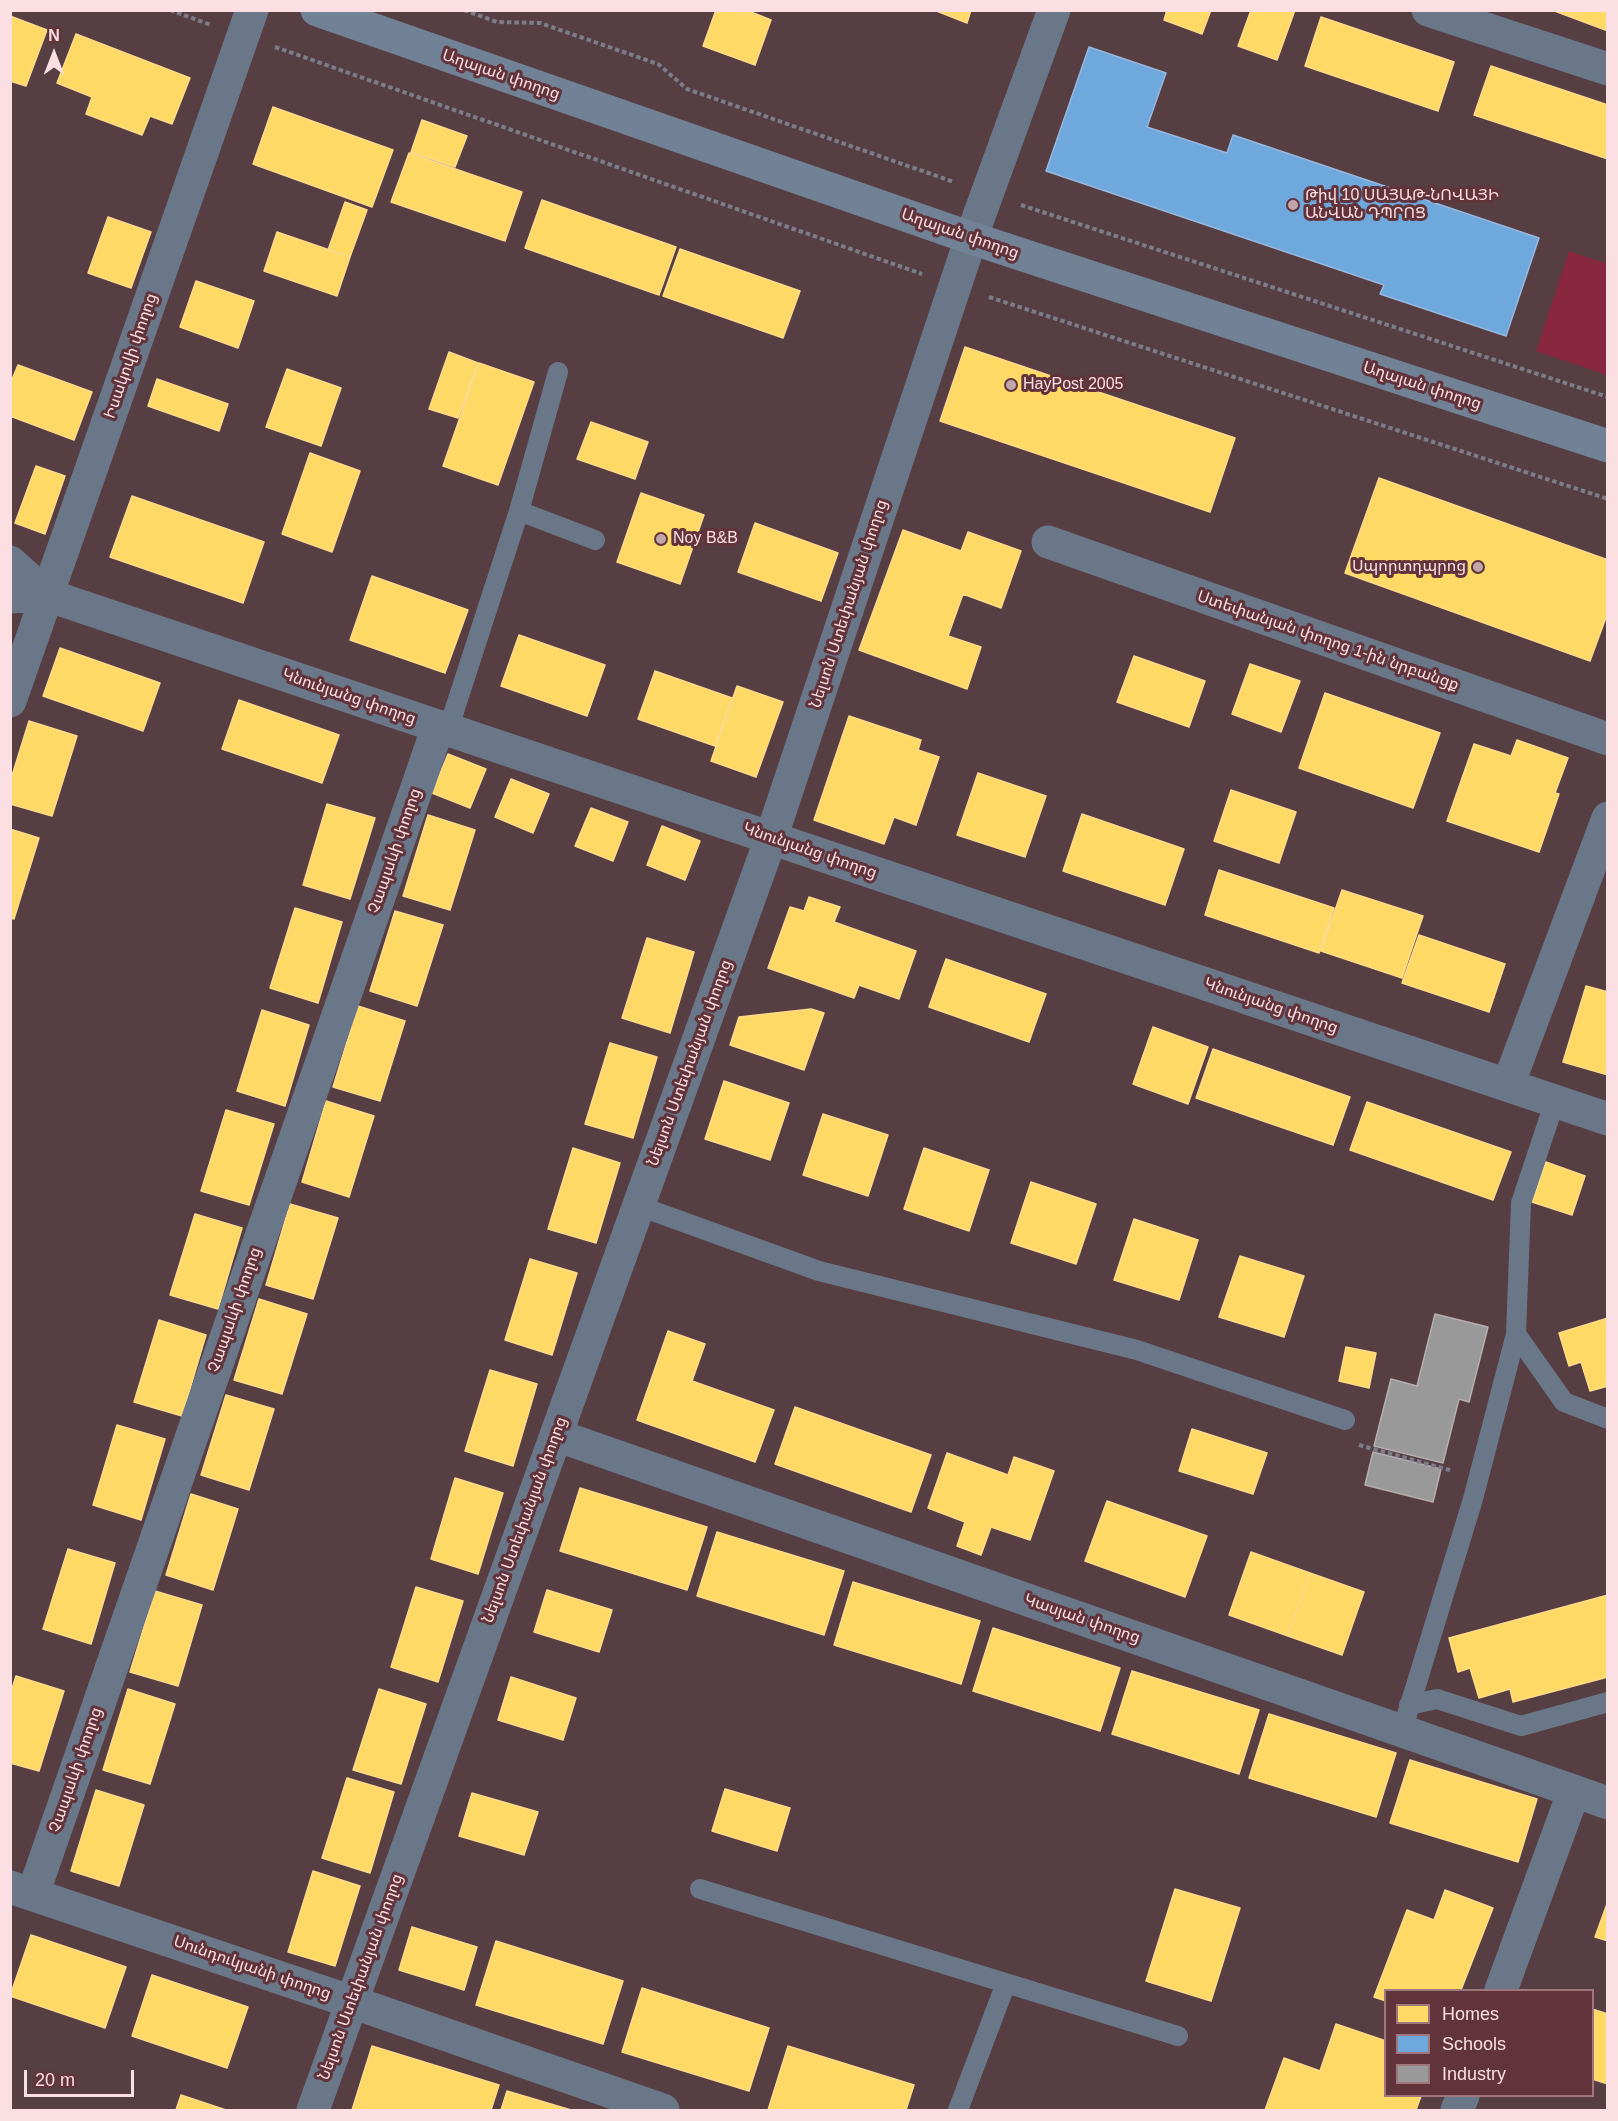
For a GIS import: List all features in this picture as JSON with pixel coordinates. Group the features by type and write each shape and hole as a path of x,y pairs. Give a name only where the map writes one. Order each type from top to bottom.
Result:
{"main road":[{"name":"Աղայան փողոց","path":"317,10 971,238 1608,447"}],"street":[{"name":"Նելսոն Ստեփանյան փողոց","path":"313,2110 771,838 971,238 1054,10"},
{"path":"1428,10 1608,69"},
{"name":"Իսակովի փողոց","path":"10,701 248,23"},
{"name":"Ստեփանյան փողոց 1-ին նրբանցք","path":"1048,542 1608,739"},
{"path":"10,562 47,595"},
{"name":"Կնունյանց փողոց","path":"10,597 47,595 1608,1119"},
{"name":"Չապաևի փողոց","path":"22,1890 443,728"},
{"path":"1508,1085 1608,818"},
{"name":"Կասյան փողոց","path":"556,1435 1406,1718 1574,1791 1608,1803"},
{"path":"1501,1989 1574,1791"},
{"name":"Սունդուկյանի փողոց","path":"22,1890 663,2110"}],"lane":[{"path":"443,728 519,511 558,372"},
{"path":"519,511 595,540"},
{"path":"1406,1718 1478,1483 1516,1334 1521,1203 1555,1101"},
{"path":"639,1206 819,1271 1137,1350 1345,1420"},
{"path":"1516,1334 1564,1402 1608,1419"},
{"path":"1406,1718 1437,1699 1521,1726 1608,1702"},
{"path":"700,1889 1178,2036"},
{"path":"958,2110 1006,1983"}],"path":[{"path":"170,10 248,23 955,286 1608,499"},
{"path":"464,10 497,22 540,23 658,64 687,89 987,194 1608,397"},
{"path":"1345,1420 1357,1444 1444,1467 1478,1483"}],"shaded area":[{"path":"1569,251 1607,264 1607,375 1536,351"}],"building: Homes":[{"path":"716,10 746,10 771,20 755,65 703,46"},
{"path":"934,10 971,10 967,23"},
{"path":"1167,10 1211,10 1202,34 1164,20"},
{"path":"1251,10 1295,10 1277,60 1238,46"},
{"path":"1552,10 1608,10 1608,31"},
{"path":"10,16 47,30 26,86 10,81"},
{"path":"1321,17 1454,62 1438,111 1305,66"},
{"path":"76,34 190,78 172,124 150,116 142,135 86,114 92,97 57,83"},
{"path":"1491,66 1608,105 1608,159 1474,115"},
{"path":"273,107 393,150 372,207 253,164"},
{"path":"422,120 467,136 455,167 411,152"},
{"path":"409,153 522,192 505,241 391,202"},
{"path":"542,200 676,247 659,295 525,248"},
{"path":"345,202 367,210 350,257 328,250"},
{"path":"108,217 151,232 131,288 88,273"},
{"path":"277,232 350,257 337,296 264,271"},
{"path":"680,249 800,291 783,338 663,296"},
{"path":"196,281 254,301 238,348 180,327"},
{"path":"965,347 1235,438 1210,512 940,421"},
{"path":"449,352 478,363 458,418 429,409"},
{"path":"479,363 534,382 498,485 443,466"},
{"path":"18,365 92,392 74,440 10,416 10,384"},
{"path":"287,369 341,388 321,446 266,427"},
{"path":"157,379 228,404 219,431 148,406"},
{"path":"591,422 648,442 635,479 577,459"},
{"path":"310,453 360,471 332,552 282,534"},
{"path":"36,466 65,476 45,534 15,523"},
{"name":"Սպորտդպրոց","path":"1379,478 1608,560 1608,612 1590,661 1345,573"},
{"name":"Noy B&B","path":"641,493 704,515 680,584 617,562"},
{"path":"132,496 264,542 243,603 110,557"},
{"path":"755,523 838,553 821,601 738,572"},
{"path":"903,530 961,551 968,532 1021,551 1001,608 963,594 948,636 981,647 967,689 859,650"},
{"path":"372,576 468,610 445,673 350,640"},
{"path":"519,635 605,665 587,716 501,686"},
{"path":"60,648 160,683 143,731 43,696"},
{"path":"1134,656 1205,681 1189,727 1117,702"},
{"path":"1250,664 1300,681 1281,732 1232,714"},
{"path":"655,671 732,698 715,746 638,719"},
{"path":"737,686 783,702 756,777 711,761"},
{"path":"1325,693 1440,733 1413,808 1299,768"},
{"path":"239,700 339,735 322,783 222,749"},
{"path":"849,716 921,740 918,750 939,757 916,825 894,817 884,844 814,820"},
{"path":"29,721 77,736 52,816 10,804 10,782"},
{"path":"1517,740 1568,758 1555,793 1559,794 1539,852 1447,821 1474,744 1511,756"},
{"path":"448,754 486,769 470,808 432,793"},
{"path":"978,773 1046,796 1025,857 957,835"},
{"path":"511,779 549,794 533,833 495,817"},
{"path":"1231,790 1296,812 1279,863 1214,841"},
{"path":"327,804 375,818 350,899 303,885"},
{"path":"591,808 628,822 613,861 575,846"},
{"path":"1082,814 1184,849 1165,905 1063,871"},
{"path":"428,815 475,830 450,910 403,896"},
{"path":"662,826 700,841 685,880 647,865"},
{"path":"10,829 39,838 14,919 10,918"},
{"path":"1219,870 1334,908 1319,953 1205,915"},
{"path":"1342,890 1423,916 1402,978 1321,951"},
{"path":"809,897 840,907 834,922 916,951 899,999 859,985 854,998 768,968 790,907 804,911"},
{"path":"295,908 342,922 318,1003 270,988"},
{"path":"395,911 443,925 417,1006 370,991"},
{"path":"1419,935 1505,964 1489,1012 1402,983"},
{"path":"647,938 694,952 670,1033 622,1018"},
{"path":"946,959 1046,994 1029,1042 929,1007"},
{"path":"1586,986 1608,992 1608,1075 1563,1062"},
{"path":"358,1006 405,1021 380,1101 333,1087"},
{"path":"811,1009 824,1013 804,1070 730,1045 739,1017"},
{"path":"262,1010 309,1025 285,1106 237,1091"},
{"path":"1153,1027 1208,1047 1188,1104 1133,1084"},
{"path":"610,1043 657,1057 633,1138 585,1124"},
{"path":"1213,1049 1350,1097 1333,1145 1196,1098"},
{"path":"724,1081 789,1103 770,1160 705,1139"},
{"path":"326,1101 374,1116 349,1197 302,1182"},
{"path":"1367,1102 1511,1152 1493,1200 1350,1150"},
{"path":"226,1110 274,1124 249,1205 201,1191"},
{"path":"823,1114 888,1135 868,1196 803,1175"},
{"path":"573,1148 620,1163 596,1243 548,1229"},
{"path":"924,1148 989,1170 969,1231 904,1209"},
{"path":"1546,1162 1585,1176 1572,1215 1532,1202"},
{"path":"1031,1182 1096,1204 1076,1264 1011,1243"},
{"path":"290,1204 338,1218 313,1299 266,1285"},
{"path":"195,1214 242,1228 218,1309 170,1295"},
{"path":"1134,1219 1198,1240 1179,1300 1114,1280"},
{"path":"1240,1256 1304,1276 1284,1337 1219,1317"},
{"path":"530,1259 577,1273 552,1355 505,1340"},
{"path":"259,1299 307,1314 282,1394 234,1380"},
{"path":"1608,1318 1608,1386 1590,1391 1581,1362 1569,1366 1559,1333"},
{"path":"159,1320 206,1335 182,1416 134,1402"},
{"path":"668,1331 705,1344 692,1381 774,1410 755,1462 637,1420"},
{"path":"1346,1347 1376,1353 1369,1388 1339,1381"},
{"path":"490,1370 537,1384 513,1466 465,1451"},
{"path":"226,1395 274,1409 249,1490 201,1475"},
{"path":"795,1407 931,1455 911,1512 775,1464"},
{"path":"117,1425 165,1439 141,1520 93,1505"},
{"path":"1192,1429 1267,1453 1253,1494 1179,1471"},
{"path":"947,1453 1008,1475 1014,1457 1054,1471 1030,1540 991,1527 981,1555 957,1546 965,1522 928,1508"},
{"path":"455,1478 503,1493 478,1574 431,1559"},
{"path":"580,1488 707,1527 687,1590 560,1551"},
{"path":"191,1494 238,1509 213,1590 166,1575"},
{"path":"1107,1501 1207,1536 1185,1597 1085,1561"},
{"path":"717,1532 844,1571 824,1635 697,1596"},
{"path":"68,1549 115,1563 91,1644 43,1629"},
{"path":"1251,1552 1310,1573 1288,1636 1229,1615"},
{"path":"1310,1573 1364,1592 1342,1655 1288,1636"},
{"path":"853,1582 980,1621 961,1684 834,1645"},
{"path":"416,1587 463,1601 438,1682 391,1667"},
{"path":"547,1590 612,1610 599,1652 534,1632"},
{"path":"155,1591 202,1605 178,1686 130,1672"},
{"path":"1608,1595 1608,1677 1513,1702 1510,1689 1479,1698 1470,1668 1458,1672 1449,1638"},
{"path":"993,1628 1120,1668 1100,1731 973,1691"},
{"path":"1132,1671 1259,1710 1239,1774 1112,1734"},
{"path":"16,1676 64,1691 39,1771 10,1763 10,1695"},
{"path":"511,1677 576,1698 563,1740 498,1720"},
{"path":"128,1689 175,1704 150,1784 103,1770"},
{"path":"379,1689 426,1704 401,1784 353,1770"},
{"path":"1269,1714 1396,1753 1376,1817 1249,1778"},
{"path":"1410,1760 1537,1799 1518,1862 1390,1823"},
{"path":"347,1778 394,1792 370,1873 322,1858"},
{"path":"725,1789 790,1808 777,1851 712,1831"},
{"path":"96,1790 144,1805 119,1886 71,1871"},
{"path":"472,1793 538,1812 524,1855 459,1836"},
{"path":"313,1871 360,1886 335,1966 288,1952"},
{"path":"1175,1889 1240,1908 1211,2001 1146,1981"},
{"path":"1445,1890 1493,1908 1461,1989 1384,1989 1384,2000 1374,1997 1407,1910 1434,1920"},
{"path":"1608,1901 1608,1941 1595,1937"},
{"path":"412,1927 477,1947 464,1990 399,1970"},
{"path":"31,1935 126,1967 105,2028 10,1996"},
{"path":"496,1941 623,1981 603,2044 476,2005"},
{"path":"152,1975 248,2007 227,2068 132,2036"},
{"path":"642,1988 769,2028 749,2091 622,2052"},
{"path":"1594,2010 1608,2014 1608,2084 1594,2080"},
{"path":"1336,2024 1384,2040 1384,2097 1421,2097 1416,2110 1265,2110 1284,2058 1320,2071"},
{"path":"372,2046 499,2085 491,2110 352,2110"},
{"path":"788,2046 914,2085 906,2110 768,2110"},
{"path":"507,2091 571,2110 501,2110"},
{"path":"181,2095 226,2110 176,2110"}],"building: Schools":[{"name":"Թիվ 10 ՍԱՅԱԹ-ՆՈՎԱՅԻ ԱՆՎԱՆ ԴՊՐՈՑ","path":"1089,47 1166,73 1147,127 1227,153 1233,135 1539,238 1506,336 1380,294 1384,285 1046,171"}],"building: Industry":[{"path":"1435,1314 1488,1327 1469,1402 1459,1399 1443,1463 1374,1446 1391,1379 1417,1386"},
{"path":"1373,1452 1441,1469 1433,1502 1365,1485"}],"place":[{"name":"Թիվ 10 ՍԱՅԱԹ-ՆՈՎԱՅԻ ԱՆՎԱՆ ԴՊՐՈՑ","path":"1293,205"},
{"name":"HayPost 2005","path":"1011,385"},
{"name":"Noy B&B","path":"661,539"},
{"name":"Սպորտդպրոց","path":"1478,567"}]}
